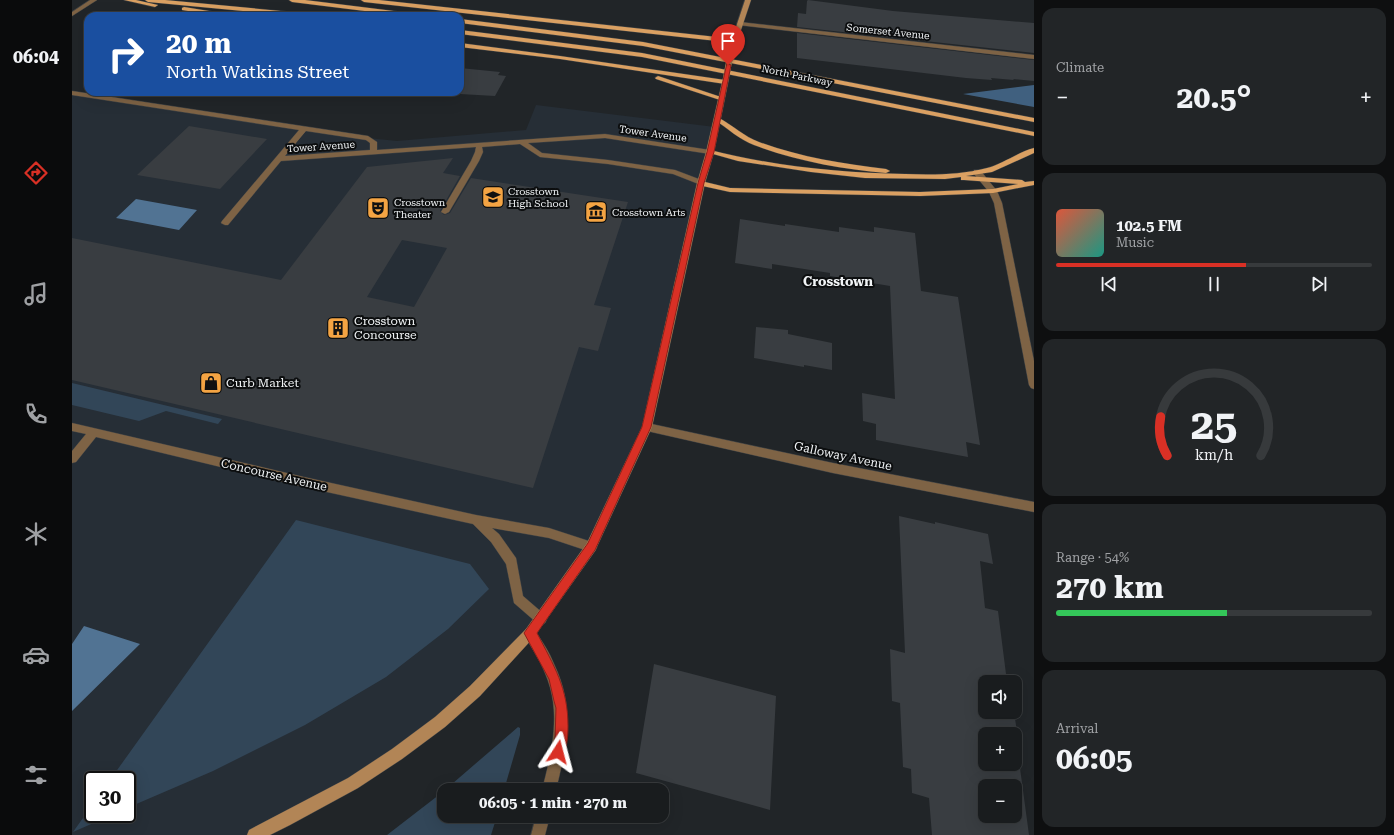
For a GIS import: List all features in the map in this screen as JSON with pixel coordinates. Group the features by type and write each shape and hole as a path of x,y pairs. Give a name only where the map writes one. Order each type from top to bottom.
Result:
{"main road":[{"path":"127,0 203,12"},
{"path":"148,0 272,12"},
{"path":"292,0 386,12"},
{"path":"364,0 735,41"},
{"path":"254,835 353,783 397,754 440,722 475,691 530,633 591,547 647,427 701,183 710,152 722,99 731,51 748,0"},
{"name":"North Parkway","path":"464,22 643,44 1034,120"},
{"name":"North Parkway","path":"464,33 642,55 1034,134"},
{"path":"464,45 576,59 630,69 725,80"},
{"path":"630,69 722,99"},
{"path":"717,119 755,143 795,155 847,167 945,177 989,170 1034,150"},
{"path":"710,152 772,164 850,175 945,177 1034,183"},
{"path":"701,183 730,190 920,194 992,191 1034,183"}],"street":[{"path":"72,14 94,0"},
{"name":"Somerset Avenue","path":"740,24 1034,57"},
{"name":"Tower Avenue","path":"72,93 84,95"},
{"name":"Tower Avenue","path":"91,96 304,129"},
{"path":"304,129 368,138 374,142 373,152"},
{"name":"Tower Avenue","path":"279,159 304,129"},
{"name":"Tower Avenue","path":"279,159 605,136 710,152"},
{"path":"520,141 540,155 608,162 674,172 701,183"},
{"path":"445,212 475,161 479,144"},
{"path":"225,223 279,159"},
{"path":"977,172 984,179 998,203 1034,385"},
{"name":"Concourse Avenue","path":"72,427 476,520 549,533 591,547"},
{"name":"Galloway Avenue","path":"647,427 833,468 1034,507"},
{"path":"72,459 94,432"},
{"path":"476,520 495,538 512,562 518,599 541,619"},
{"path":"530,633 554,678 562,708 561,740 551,783"},
{"path":"538,835 541,823"}],"shaded area":[{"path":"1034,85 1034,107 963,94"},
{"path":"72,93 368,138 397,141 526,130 536,105 715,127 647,427 591,547 530,633 397,754 254,835 72,835"},
{"path":"136,199 197,210 179,230 116,218"},
{"path":"72,383 222,419 218,424 166,411 139,421 72,405"},
{"path":"296,520 470,564 489,589 448,629 386,677 305,725 213,771 136,804 136,771 116,771"},
{"path":"84,626 140,644 72,711 72,644"},
{"path":"518,727 520,728 520,735 506,783 453,783"},
{"path":"437,796 437,823 495,823 491,835 387,835"},
{"path":"84,817 84,823 94,823 73,832"}],"building":[{"path":"808,0 893,11 1034,23 1034,53 797,27 798,13 806,14"},
{"path":"797,33 1034,60 1034,81 966,78 797,58"},
{"path":"464,68 500,72 498,75 506,76 495,96 464,94"},
{"path":"189,126 267,139 220,189 137,175"},
{"name":"Crosstown Concourse","path":"453,158 443,173 460,176 440,211 444,215 450,213 471,178 628,202 594,305 611,308 598,351 579,347 533,488 72,380 72,238 281,280 367,167","holes":["402,240 447,248 414,307 367,297"]},
{"path":"740,219 839,232 839,227 874,232 874,227 915,233 921,291 958,297 980,445 966,442 968,457 876,440 876,424 863,421 862,393 895,399 890,286 830,276 830,273 772,264 772,269 735,263"},
{"path":"756,327 788,330 788,334 832,343 832,370 804,365 804,367 754,358"},
{"path":"899,516 935,524 935,522 988,534 993,564 980,561 985,608 998,611 1006,674 1009,675 978,675 978,719 1015,719 1016,727 978,727 978,771 1020,771 1021,779 978,779 978,823 1022,823 1022,783 1029,835 932,835 929,798 912,793 911,769 903,767 900,703 892,701 890,649 905,653"},
{"path":"654,664 776,696 770,810 636,773"}],"place":[{"name":"Crosstown High School","path":"493,197"},
{"name":"Crosstown Theater","path":"378,208"},
{"name":"Crosstown Arts","path":"596,212"},
{"name":"Crosstown Concourse","path":"338,328"},
{"name":"Curb Market","path":"211,383"}],"district":[{"name":"Crosstown","path":"838,281"}],"route":[{"path":"558,752 561,740 562,708 554,678 530,633 591,547 647,427 701,183 710,152 728,65"}]}
